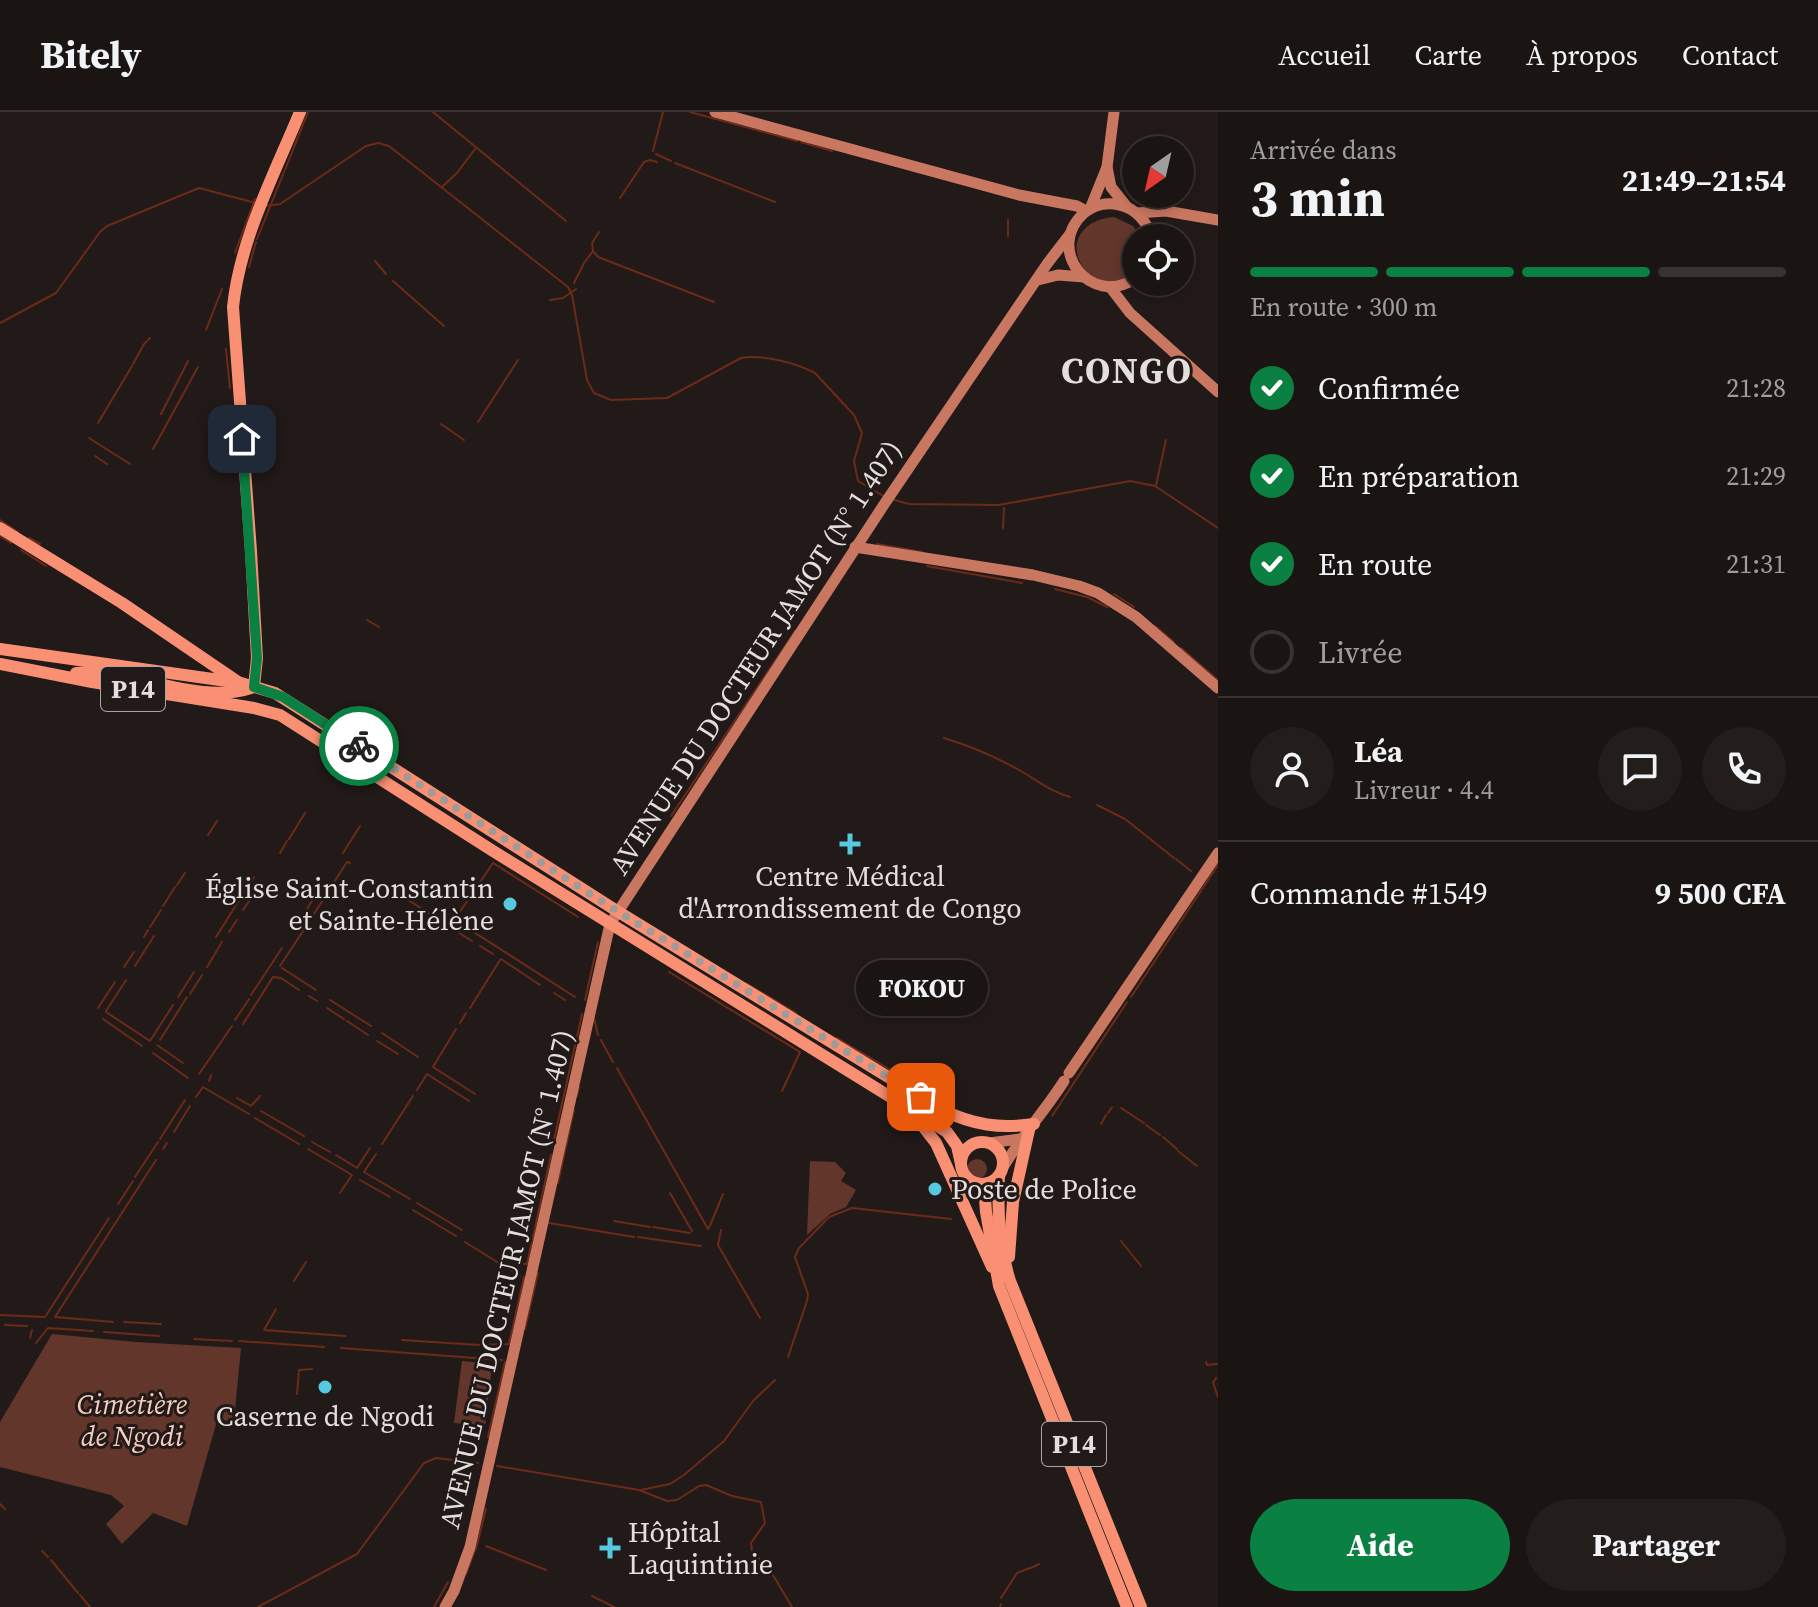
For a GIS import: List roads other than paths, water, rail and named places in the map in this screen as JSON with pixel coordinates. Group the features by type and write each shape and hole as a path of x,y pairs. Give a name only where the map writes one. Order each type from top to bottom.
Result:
{"main road":[{"path":"247,685 257,658 233,307 238,271 300,112"},
{"path":"715,112 1059,204 1088,210 1108,204 1132,210 1173,212 1218,220"},
{"name":"AVENUE DU DOCTEUR JAMOT (N° 1.407)","path":"445,1607 470,1547 610,924 888,497 1088,210 1107,167 1114,112"},
{"path":"1107,167 1111,187 1146,224"},
{"path":"1059,204 1072,229 1071,258 1084,277"},
{"path":"1038,280 1058,275 1084,277 1101,286 1122,285"},
{"path":"1110,287 1130,313 1218,392"},
{"path":"0,528 247,685"},
{"path":"855,547 1033,575 1089,589 1136,617 1218,688"},
{"name":"P14","path":"0,649 247,685 283,697 617,911 942,1110 988,1143"},
{"name":"P14","path":"0,664 274,712 947,1132 957,1146 961,1164"},
{"path":"70,677 79,672 93,673 222,693 247,685"},
{"path":"1028,1131 966,1149 961,1164 968,1178 984,1184 1000,1172 1218,853"},
{"path":"942,1110 984,1126 1028,1131"},
{"path":"911,1111 936,1143 996,1275"},
{"path":"1010,1281 1013,1202 1028,1131"},
{"path":"988,1143 1001,1154 1000,1172"},
{"name":"P14","path":"1000,1172 999,1230 1010,1281 1141,1607"},
{"name":"P14","path":"984,1184 996,1275 1127,1607"}],"waterway":[{"path":"285,170 308,112"},
{"path":"433,112 566,221"},
{"path":"653,151 663,112"},
{"path":"690,112 797,141"},
{"path":"801,142 832,151"},
{"path":"266,206 280,204 366,146 378,143 389,146 568,287 587,380 594,393 611,400 667,398 741,358 769,358 798,366 815,373 854,415 862,433 854,461 858,481 885,497"},
{"path":"443,186 475,149"},
{"path":"656,154 671,161"},
{"path":"620,198 644,162 657,162"},
{"path":"675,163 775,202"},
{"path":"257,239 284,172"},
{"path":"0,323 56,293 107,226 199,188 256,203"},
{"path":"235,253 255,199"},
{"path":"1008,220 1008,236"},
{"path":"574,283 593,251 592,243 599,232"},
{"path":"249,267 256,242"},
{"path":"593,251 598,257 714,302"},
{"path":"375,261 386,274"},
{"path":"393,281 444,326"},
{"path":"206,330 222,289"},
{"path":"550,300 563,298 576,289"},
{"path":"145,343 150,338"},
{"path":"133,364 144,344"},
{"path":"226,349 230,388"},
{"path":"478,422 518,360"},
{"path":"161,414 188,361"},
{"path":"98,423 132,366"},
{"path":"153,449 198,367"},
{"path":"441,424 464,440"},
{"path":"89,438 130,464"},
{"path":"1156,485 1166,440"},
{"path":"95,456 107,464"},
{"path":"891,499 909,504 999,505 1130,481 1155,486 1218,528"},
{"path":"1003,528 1004,508"},
{"path":"0,520 18,532"},
{"path":"0,536 11,543"},
{"path":"29,538 40,544"},
{"path":"877,544 922,552"},
{"path":"21,550 46,566"},
{"path":"927,566 1022,583"},
{"path":"1055,589 1087,597 1107,607"},
{"path":"1114,594 1134,607"},
{"path":"367,620 379,627"},
{"path":"1155,626 1174,642"},
{"path":"671,816 795,631"},
{"path":"1181,648 1218,680"},
{"path":"944,738 992,756 1070,797"},
{"path":"1097,805 1125,819 1174,858"},
{"path":"289,839 305,813"},
{"path":"208,835 217,821"},
{"path":"343,853 360,826"},
{"path":"280,853 287,841"},
{"path":"1176,859 1191,871"},
{"path":"329,890 347,862 350,863"},
{"path":"455,919 493,863 578,917"},
{"path":"1131,997 1218,865"},
{"path":"177,885 185,873"},
{"path":"249,886 254,877"},
{"path":"163,906 175,887"},
{"path":"216,937 245,891"},
{"path":"293,931 317,893"},
{"path":"243,910 254,894"},
{"path":"313,915 325,897"},
{"path":"405,898 441,921"},
{"path":"150,927 161,910"},
{"path":"229,932 237,920"},
{"path":"455,920 575,997"},
{"path":"280,966 309,922"},
{"path":"451,928 472,941"},
{"path":"144,937 148,930"},
{"path":"135,966 154,936"},
{"path":"207,967 222,942"},
{"path":"585,1000 598,942"},
{"path":"480,946 493,954"},
{"path":"251,995 282,948"},
{"path":"124,967 134,952"},
{"path":"501,959 540,985"},
{"path":"470,1008 500,960"},
{"path":"282,968 316,990"},
{"path":"178,997 194,972"},
{"path":"669,972 800,1052 782,1091"},
{"path":"190,994 202,975"},
{"path":"243,1024 273,977 281,978 299,990"},
{"path":"106,1011 126,980"},
{"path":"98,1008 115,982"},
{"path":"746,983 796,1013"},
{"path":"554,993 565,1000"},
{"path":"309,996 317,1001"},
{"path":"160,1040 187,997"},
{"path":"235,1020 249,999"},
{"path":"330,1000 371,1026"},
{"path":"1052,1116 1127,1002"},
{"path":"106,1012 150,1041 173,1005"},
{"path":"327,1008 344,1019"},
{"path":"460,1023 466,1013"},
{"path":"553,1144 582,1014"},
{"path":"594,1018 598,1035"},
{"path":"103,1019 142,1046"},
{"path":"347,1021 368,1035"},
{"path":"199,1074 232,1026"},
{"path":"456,1029 433,1067 475,1094"},
{"path":"382,1033 418,1057"},
{"path":"837,1038 909,1081"},
{"path":"601,1040 613,1062"},
{"path":"377,1041 398,1054"},
{"path":"157,1045 183,1063"},
{"path":"153,1053 188,1078"},
{"path":"617,1068 708,1229"},
{"path":"417,1090 427,1074 469,1101"},
{"path":"209,1081 211,1075"},
{"path":"911,1083 932,1095"},
{"path":"196,1097 203,1087 249,1114"},
{"path":"577,1096 579,1087"},
{"path":"237,1098 251,1106 260,1096"},
{"path":"382,1144 413,1096"},
{"path":"936,1097 941,1101"},
{"path":"160,1139 185,1100"},
{"path":"944,1102 955,1110"},
{"path":"174,1132 190,1106"},
{"path":"1108,1113 1112,1107"},
{"path":"1121,1108 1144,1123"},
{"path":"558,1183 574,1110"},
{"path":"261,1111 304,1136"},
{"path":"1101,1124 1106,1115"},
{"path":"255,1118 299,1144"},
{"path":"1146,1125 1160,1135"},
{"path":"1163,1137 1177,1149"},
{"path":"135,1177 158,1142"},
{"path":"312,1142 330,1152"},
{"path":"163,1149 167,1143"},
{"path":"336,1155 357,1168 370,1148"},
{"path":"308,1149 352,1175 340,1193"},
{"path":"1178,1151 1197,1166"},
{"path":"376,1154 364,1172 410,1199"},
{"path":"524,1264 527,1264 551,1155"},
{"path":"113,1322 55,1317 156,1160"},
{"path":"360,1180 390,1197"},
{"path":"118,1204 133,1181"},
{"path":"670,1193 692,1231"},
{"path":"709,1228 723,1194"},
{"path":"417,1203 462,1230"},
{"path":"788,1357 808,1294 795,1257 799,1248 829,1217 852,1208 951,1219"},
{"path":"413,1210 456,1236"},
{"path":"0,1315 45,1317 109,1218"},
{"path":"614,1221 650,1227"},
{"path":"549,1223 634,1237"},
{"path":"653,1227 690,1233"},
{"path":"721,1230 718,1245 760,1318"},
{"path":"638,1237 701,1246"},
{"path":"1121,1241 1141,1266"},
{"path":"465,1242 520,1276"},
{"path":"294,1281 306,1262"},
{"path":"525,1329 538,1273"},
{"path":"402,1340 509,1344 524,1277"},
{"path":"276,1309 264,1330 345,1336"},
{"path":"124,1322 161,1324"},
{"path":"5,1325 27,1326"},
{"path":"36,1343 48,1328 93,1331"},
{"path":"30,1338 32,1330"},
{"path":"104,1332 159,1336"},
{"path":"194,1339 232,1341"},
{"path":"239,1341 324,1347"},
{"path":"341,1348 502,1360"},
{"path":"488,1437 505,1362"},
{"path":"1206,1362 1207,1365 1217,1364"},
{"path":"297,1394 299,1370 312,1369"},
{"path":"1216,1378 1213,1383 1218,1397"},
{"path":"641,1490 670,1484 684,1475 724,1441 753,1401 775,1380"},
{"path":"258,1607 357,1554 424,1463 436,1458 478,1463"},
{"path":"497,1466 639,1490 667,1501 677,1500 706,1485 732,1496 761,1502 765,1523 751,1543 752,1550 773,1575 792,1607"},
{"path":"0,1504 5,1509"},
{"path":"466,1574 486,1509"},
{"path":"486,1546 546,1570"},
{"path":"42,1551 48,1557"},
{"path":"51,1560 78,1593"},
{"path":"1031,1568 1039,1564"},
{"path":"1001,1598 1017,1573 1030,1568"},
{"path":"434,1607 448,1582"},
{"path":"80,1595 90,1607"},
{"path":"592,1596 614,1607"}],"place":[{"name":"Centre Médical d'Arrondissement de Congo","path":"850,844"},
{"name":"Église Saint-Constantin et Sainte-Hélène","path":"510,904"},
{"name":"FOKOU","path":"921,1097"},
{"name":"Poste de Police","path":"935,1189"},
{"name":"Caserne de Ngodi","path":"325,1387"},
{"name":"Hôpital Laquintinie","path":"610,1548"}],"district":[{"name":"CONGO","path":"1127,370"}],"park label":[{"name":"Cimetière de Ngodi","path":"132,1420"}]}
